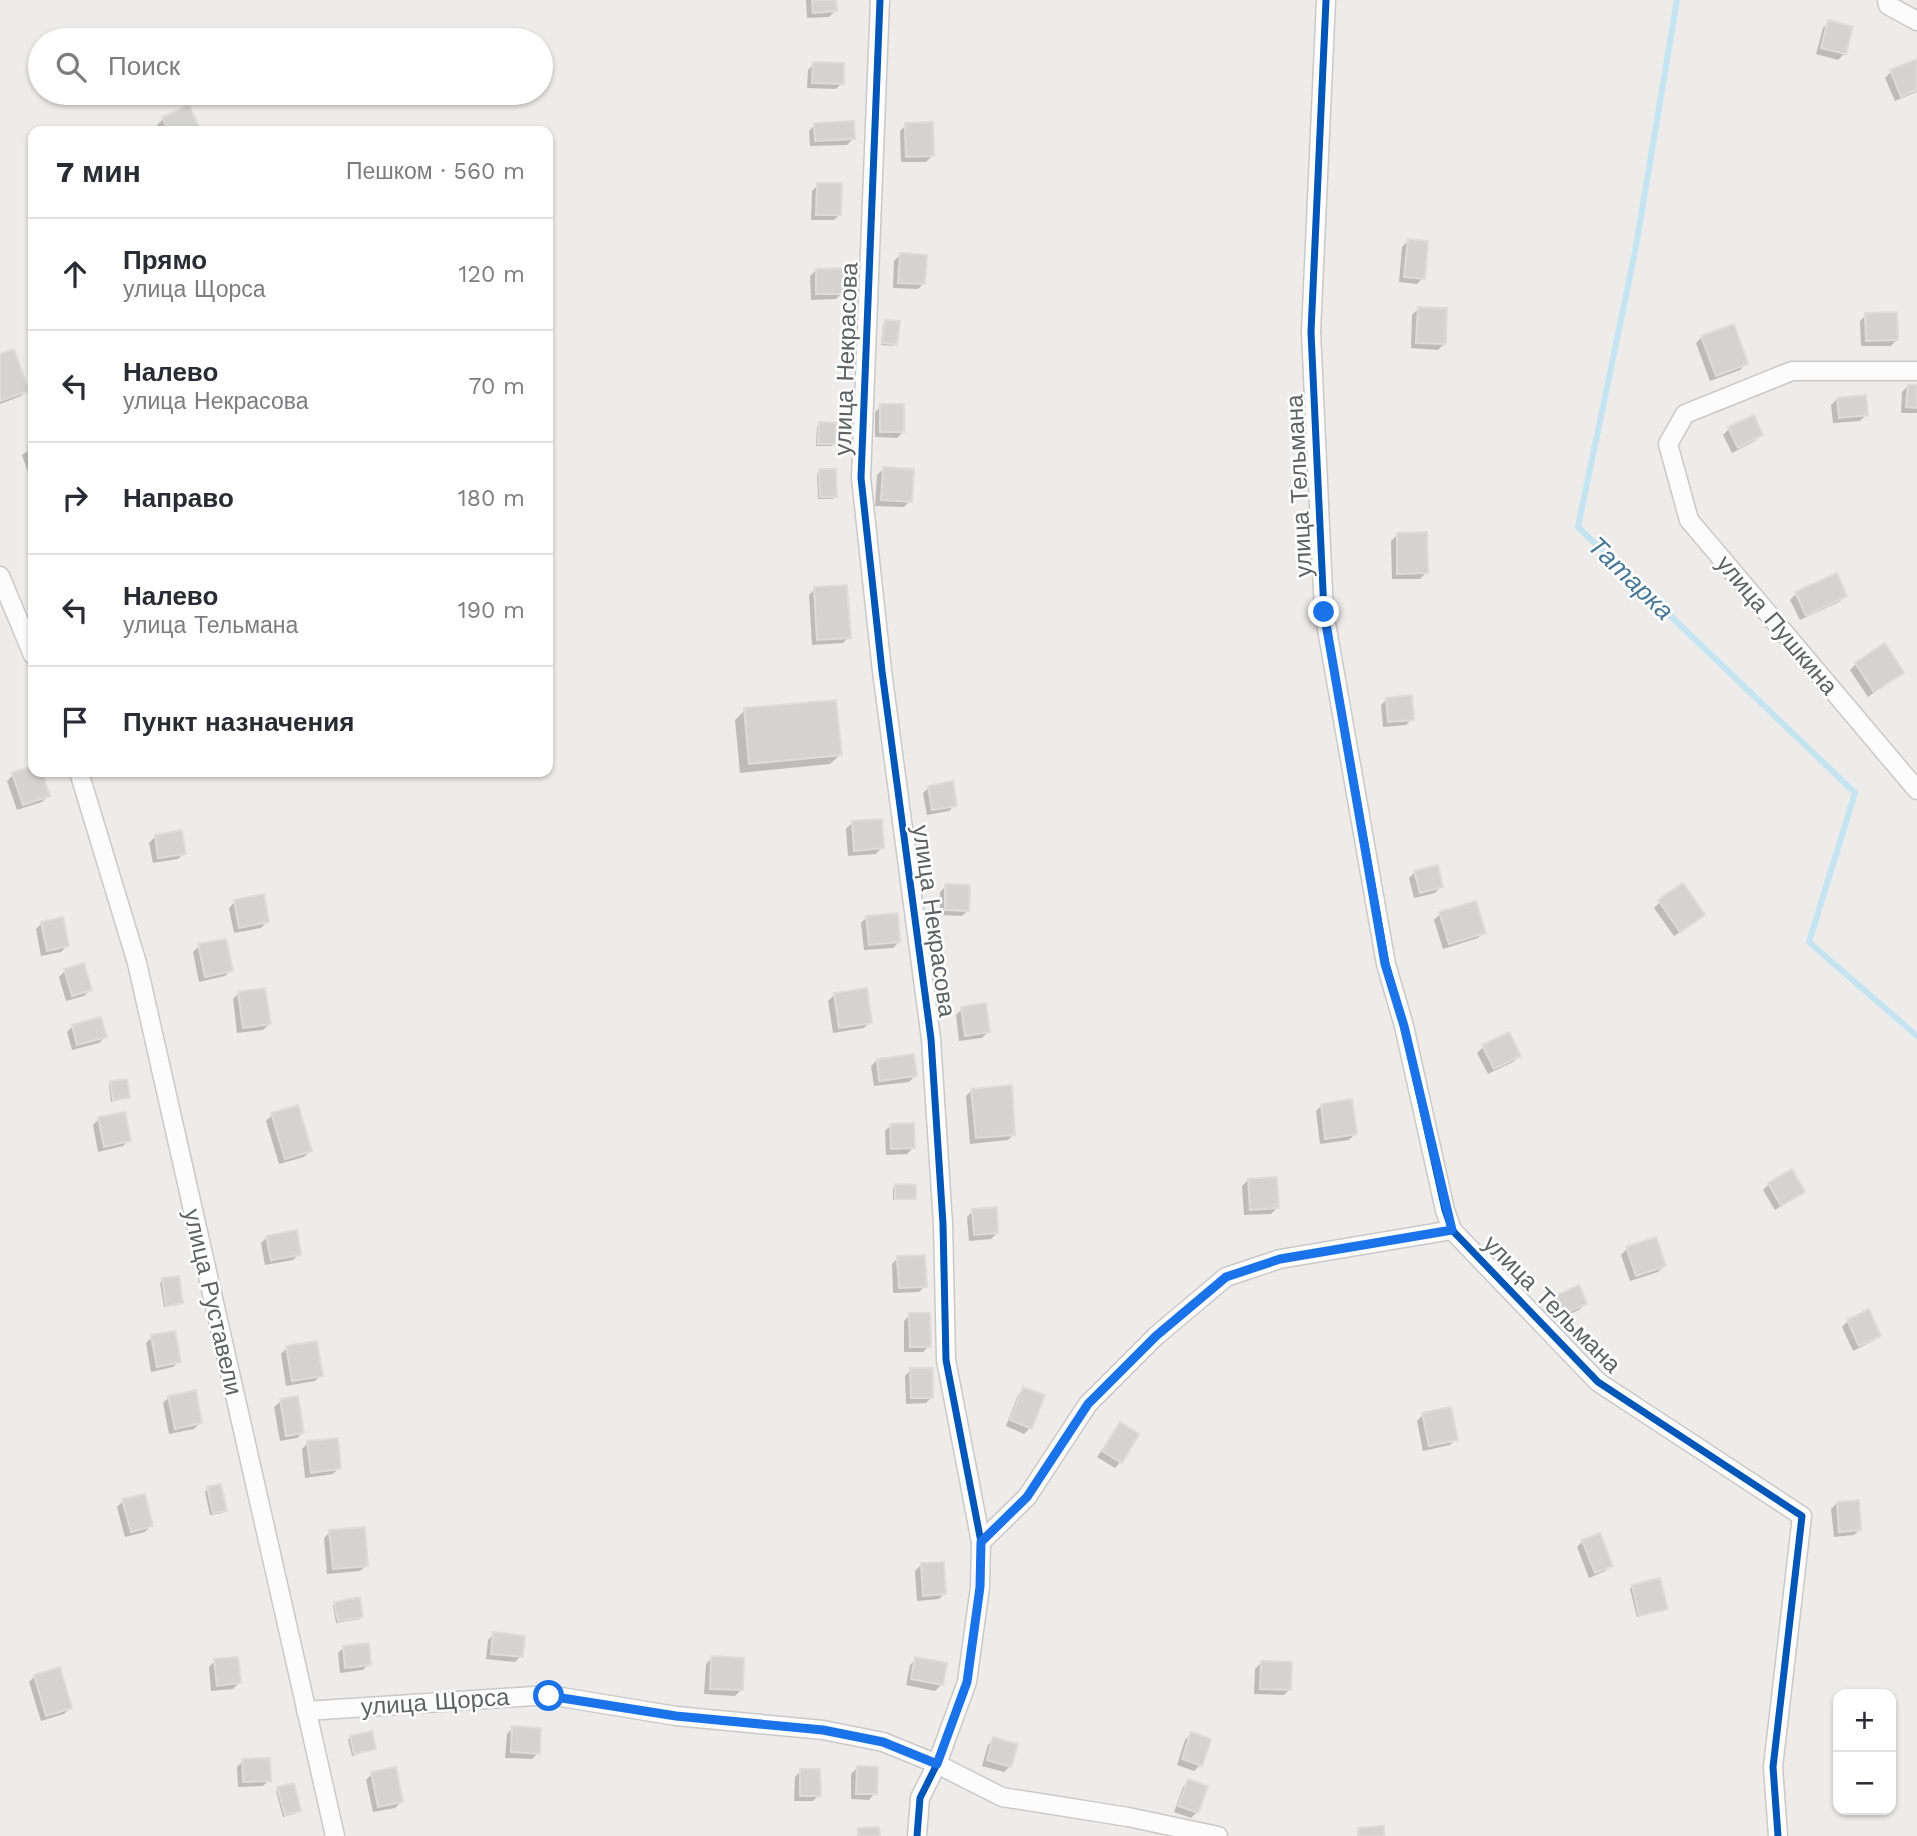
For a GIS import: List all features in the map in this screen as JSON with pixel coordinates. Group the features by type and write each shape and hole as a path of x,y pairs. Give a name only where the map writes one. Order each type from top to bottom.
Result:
{"street":[{"name":"улица Некрасова","path":"880,0 861,478 882,671 930,1039 943,1224 946,1360 981,1542 980,1587 967,1682 937,1764 920,1798 917,1836"},
{"name":"улица Тельмана","path":"1326,0 1311,332 1324,612 1385,964 1404,1026 1452,1230 1598,1382 1802,1516 1773,1767 1778,1836"},
{"path":"1887,0 1888,5 1917,21"},
{"name":"улица Пушкина","path":"1917,371 1792,371 1685,414 1668,444 1689,520 1917,790"},
{"path":"0,576 28,643"},
{"name":"улица Руставели","path":"81,777 137,963 335,1836"},
{"path":"981,1542 1027,1497 1088,1404 1156,1336 1226,1277 1280,1259 1452,1230"},
{"name":"улица Щорса","path":"306,1711 549,1696 676,1716 823,1730 883,1742 937,1764 1002,1797 1128,1817 1218,1836"}],"building":[{"path":"812,0 836,0 837,11 813,13"},
{"path":"1828,20 1853,27 1846,54 1821,48"},
{"path":"1917,59 1917,90 1901,97 1890,70"},
{"path":"813,62 844,63 844,84 812,83"},
{"path":"189,105 199,126 166,126 162,117"},
{"path":"854,121 855,139 815,141 814,123"},
{"path":"933,122 934,156 906,157 905,123"},
{"path":"817,183 842,183 841,215 816,215"},
{"path":"1408,239 1428,241 1425,279 1404,277"},
{"path":"900,253 927,255 925,284 898,283"},
{"path":"843,268 844,294 816,294 816,269"},
{"path":"1418,307 1447,308 1446,344 1416,343"},
{"path":"1897,312 1898,340 1866,341 1865,313"},
{"path":"885,320 900,321 897,345 882,343"},
{"path":"1734,324 1748,364 1716,376 1701,336"},
{"path":"14,349 28,391 0,401 0,354"},
{"path":"1908,385 1917,385 1917,408 1906,407"},
{"path":"1866,395 1868,415 1839,418 1837,398"},
{"path":"880,404 904,404 904,432 880,432"},
{"path":"1754,415 1763,435 1738,448 1728,427"},
{"path":"819,422 836,423 836,444 818,444"},
{"path":"883,467 914,469 912,502 881,500"},
{"path":"819,469 836,469 837,497 820,497"},
{"path":"1427,532 1428,573 1397,574 1397,533"},
{"path":"1837,573 1847,596 1806,616 1795,592"},
{"path":"847,585 851,638 817,640 814,587"},
{"path":"1885,643 1904,673 1874,692 1855,663"},
{"path":"1412,695 1414,720 1388,722 1386,698"},
{"path":"836,700 842,755 749,764 744,708"},
{"path":"28,768 28,777 44,777 50,796 23,805 12,773"},
{"path":"953,781 957,806 932,810 928,786"},
{"path":"882,819 884,848 854,851 852,821"},
{"path":"182,830 186,854 158,858 155,835"},
{"path":"1438,865 1443,887 1420,893 1414,871"},
{"path":"1683,883 1705,915 1680,932 1658,900"},
{"path":"945,884 970,885 969,911 945,910"},
{"path":"264,894 269,922 239,928 234,900"},
{"path":"1476,901 1486,933 1449,944 1439,912"},
{"path":"898,913 900,942 869,945 866,916"},
{"path":"63,917 69,946 47,951 41,922"},
{"path":"226,939 233,971 205,977 198,944"},
{"path":"84,963 92,990 72,996 64,969"},
{"path":"265,988 271,1024 243,1028 238,992"},
{"path":"867,988 872,1023 839,1028 834,993"},
{"path":"986,1003 990,1032 965,1036 961,1007"},
{"path":"101,1017 107,1037 77,1045 72,1025"},
{"path":"1509,1032 1521,1056 1494,1069 1482,1045"},
{"path":"914,1054 917,1076 879,1081 877,1059"},
{"path":"127,1079 130,1098 113,1100 110,1081"},
{"path":"1012,1085 1015,1135 976,1138 971,1089"},
{"path":"1352,1099 1357,1134 1325,1139 1321,1104"},
{"path":"298,1105 312,1151 285,1159 271,1113"},
{"path":"125,1112 131,1141 104,1147 98,1117"},
{"path":"914,1123 915,1148 891,1149 890,1124"},
{"path":"1792,1169 1805,1192 1781,1206 1768,1183"},
{"path":"1277,1177 1279,1208 1250,1210 1248,1179"},
{"path":"895,1184 916,1185 916,1199 895,1199"},
{"path":"997,1207 998,1233 974,1235 972,1209"},
{"path":"297,1230 301,1255 271,1260 266,1236"},
{"path":"1656,1237 1666,1266 1636,1276 1626,1247"},
{"path":"925,1255 927,1287 899,1288 897,1256"},
{"path":"179,1276 183,1303 166,1306 162,1278"},
{"path":"1579,1285 1587,1304 1561,1315 1553,1297"},
{"path":"1869,1309 1881,1336 1859,1346 1847,1320"},
{"path":"909,1313 930,1313 931,1347 910,1347"},
{"path":"175,1331 181,1362 157,1367 151,1335"},
{"path":"317,1341 323,1376 292,1381 286,1346"},
{"path":"910,1368 933,1368 933,1398 911,1398"},
{"path":"1023,1387 1045,1395 1032,1429 1010,1420"},
{"path":"196,1390 202,1423 175,1429 168,1396"},
{"path":"298,1396 304,1433 286,1436 280,1399"},
{"path":"1451,1407 1458,1440 1429,1446 1422,1413"},
{"path":"1120,1422 1139,1434 1122,1463 1102,1451"},
{"path":"338,1438 341,1469 311,1473 307,1441"},
{"path":"221,1484 227,1511 213,1513 207,1487"},
{"path":"145,1494 153,1526 131,1532 122,1499"},
{"path":"1859,1500 1861,1530 1839,1532 1837,1502"},
{"path":"365,1527 368,1566 333,1569 329,1530"},
{"path":"1600,1533 1613,1566 1595,1573 1582,1540"},
{"path":"944,1562 946,1594 923,1596 921,1563"},
{"path":"1660,1578 1668,1609 1639,1616 1632,1585"},
{"path":"360,1597 363,1617 338,1621 334,1602"},
{"path":"493,1632 525,1636 523,1657 491,1654"},
{"path":"369,1643 371,1665 345,1668 343,1646"},
{"path":"711,1656 744,1658 743,1690 710,1689"},
{"path":"238,1657 241,1683 217,1686 214,1659"},
{"path":"915,1657 947,1663 943,1685 911,1679"},
{"path":"1261,1661 1292,1662 1291,1690 1260,1689"},
{"path":"60,1667 72,1708 46,1716 34,1675"},
{"path":"512,1726 541,1728 540,1754 511,1752"},
{"path":"372,1731 376,1749 354,1754 350,1736"},
{"path":"1191,1732 1211,1739 1202,1766 1182,1759"},
{"path":"993,1737 1018,1744 1011,1767 987,1760"},
{"path":"270,1758 271,1781 243,1782 242,1759"},
{"path":"857,1766 878,1767 877,1794 856,1794"},
{"path":"396,1767 403,1802 378,1807 371,1772"},
{"path":"800,1769 820,1769 821,1796 800,1796"},
{"path":"1188,1779 1208,1786 1198,1813 1178,1806"},
{"path":"294,1783 301,1811 285,1815 277,1787"},
{"path":"1384,1826 1384,1836 1358,1836 1358,1828"},
{"path":"879,1827 880,1836 858,1836 858,1828"}],"waterway":[{"name":"Татарка","path":"1677,0 1635,252 1578,527 1855,793 1809,942 1917,1036"}],"cycle path":[{"path":"880,0 861,478 882,671 931,1039 943,1224 946,1360 981,1542 980,1587 967,1682 937,1764 920,1798 917,1836"},
{"path":"1326,0 1311,332 1324,612 1386,964 1404,1026 1445,1210 1452,1230 1598,1382 1802,1516 1773,1767 1778,1836"}],"route":[{"path":"549,1696 676,1716 823,1730 883,1742 937,1764 967,1682 980,1587 981,1542 1027,1497 1088,1404 1156,1336 1226,1277 1280,1259 1452,1230 1445,1210 1404,1026 1385,964 1324,612"}]}
